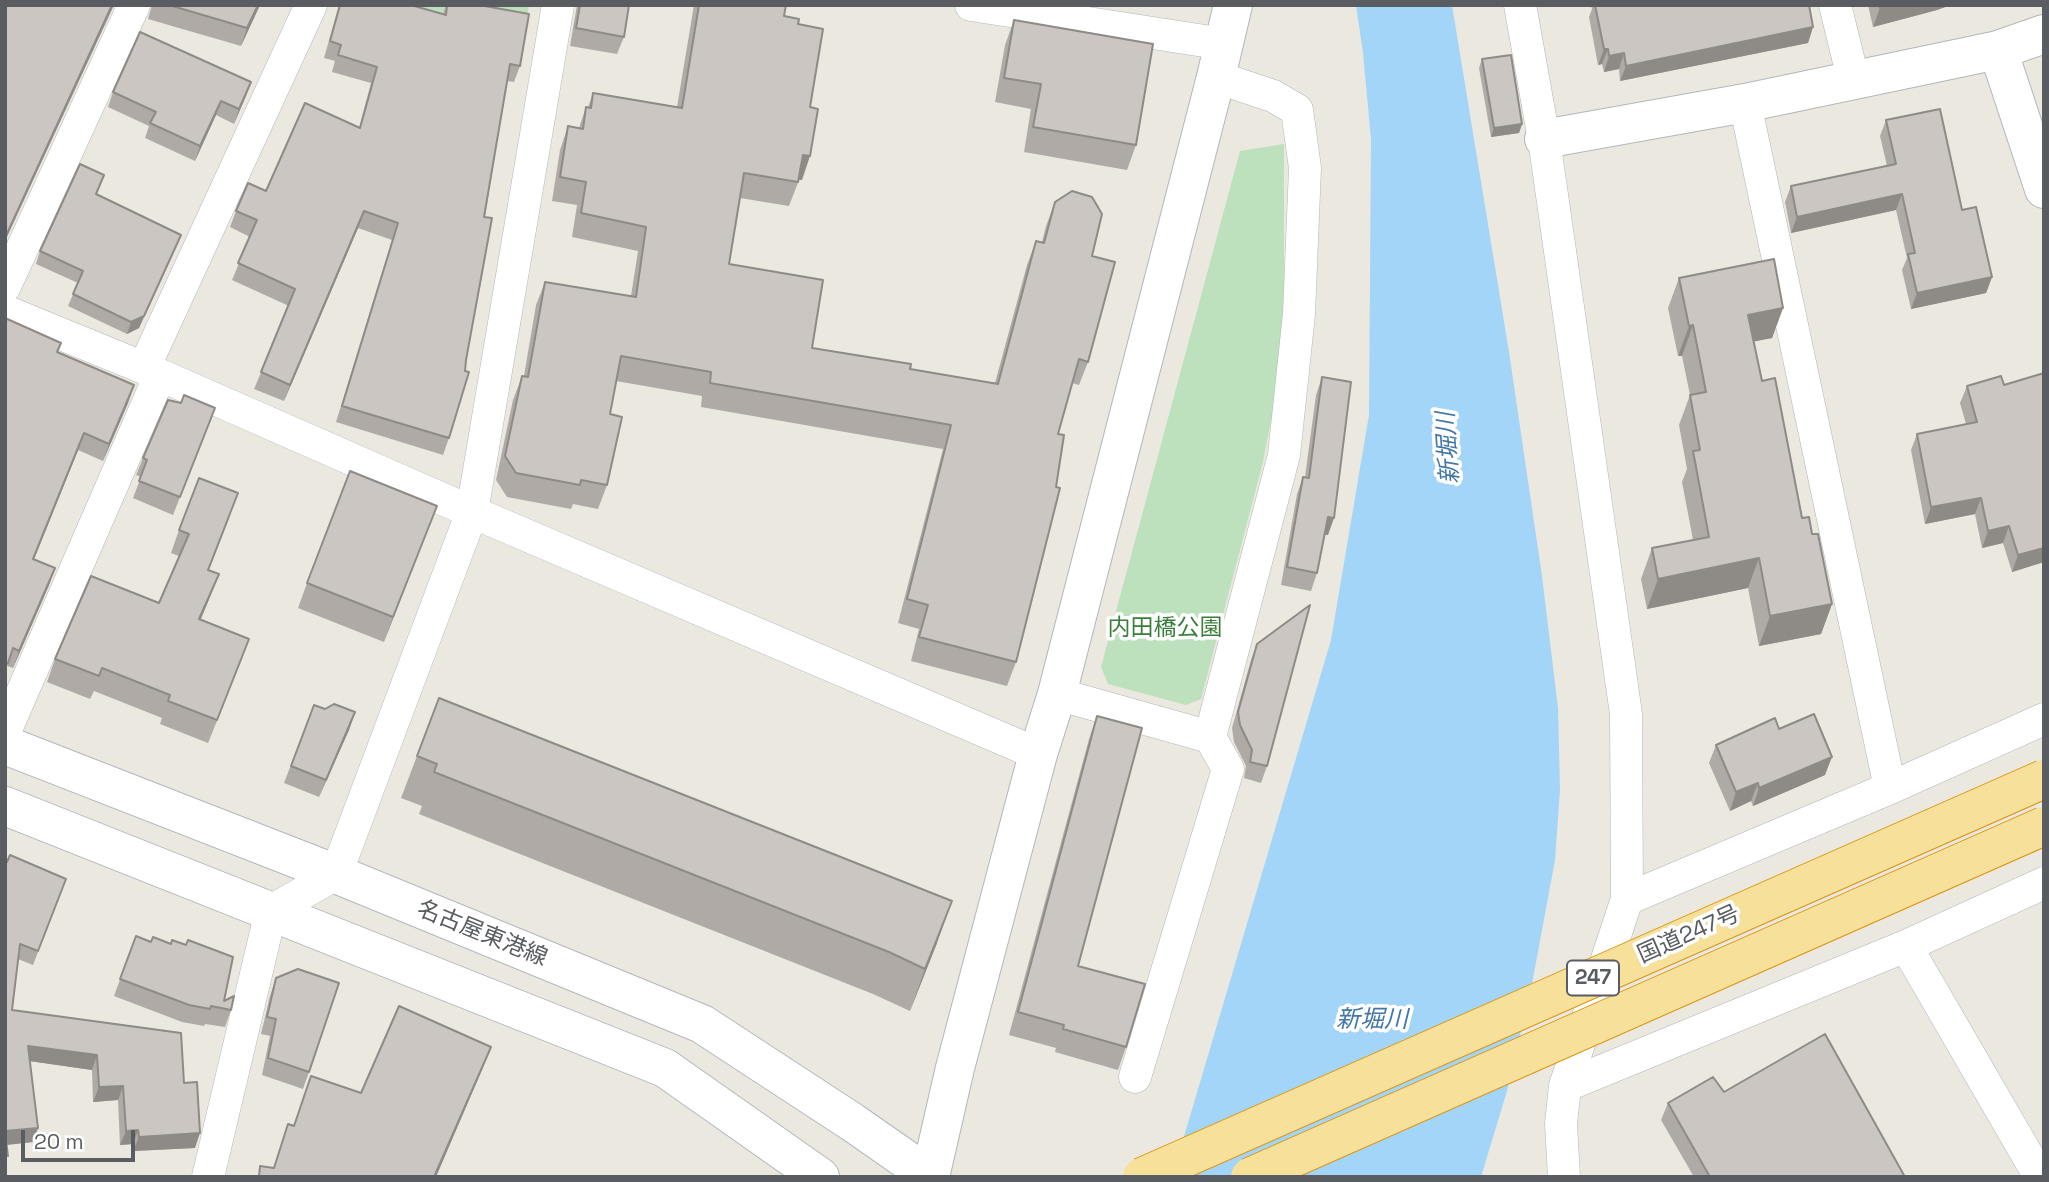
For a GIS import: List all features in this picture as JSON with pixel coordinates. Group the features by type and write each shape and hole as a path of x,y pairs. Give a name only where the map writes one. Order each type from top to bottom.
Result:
{"highway":[{"name":"国道247号","path":"1142,1177 2044,779"},
{"name":"国道247号","path":"1250,1177 2044,826"}],"main road":[{"path":"930,1177 955,1068 1038,754 1057,694 1233,5"},
{"path":"1544,139 1745,103 1853,78 1998,50 2044,34"},
{"path":"1998,50 2044,189"},
{"name":"名古屋東港線","path":"5,745 336,874 702,1024 852,1122 930,1177"},
{"path":"5,806 665,1068 820,1177"}],"street":[{"path":"5,286 134,5"},
{"path":"5,732 152,372 311,5"},
{"path":"205,1176 271,911 336,874 472,512 558,5"},
{"path":"971,5 1220,61 1297,110 1305,168 1299,314 1284,455 1218,715 1210,737"},
{"path":"1520,5 1544,139 1626,714 1627,899 1565,1086 1561,1124 1564,1177"},
{"path":"1835,5 1853,78"},
{"path":"1745,103 1890,788"},
{"path":"5,311 1038,754"},
{"path":"1057,694 1210,737 1228,769 1135,1077"},
{"path":"1627,899 1890,788 2044,719"},
{"path":"1565,1086 1906,946 2044,883"},
{"path":"1906,946 2043,1177"}],"green space":[{"path":"359,5 529,5 525,29 440,14"},
{"name":"内田橋公園","path":"1284,144 1284,307 1279,379 1263,462 1201,699 1186,705 1108,684 1101,667 1240,151"}],"water":[{"name":"新堀川","path":"1356,5 1452,5 1509,352 1542,576 1558,708 1560,790 1555,860 1532,984 1507,1091 1481,1177 1172,1177 1331,640 1369,415 1371,139"}],"building":[{"path":"5,5 112,5 5,238"},
{"path":"169,5 258,5 247,28"},
{"path":"340,5 411,5 446,15 447,5 479,5 529,14 520,66 510,64 484,217 492,218 466,360 465,371 469,372 449,438 342,406 398,223 364,211 290,385 261,372 295,289 238,263 257,220 236,211 248,183 266,191 305,103 360,128 377,67 338,55 341,45 330,41"},
{"path":"580,5 629,5 624,37 576,28"},
{"path":"699,5 786,5 784,16 799,19 798,24 823,29 810,107 818,109 810,156 803,155 798,182 744,173 729,264 823,280 812,348 911,364 910,369 998,384 1036,241 1044,243 1055,202 1072,191 1092,197 1102,214 1092,256 1115,262 1088,362 1079,359 1058,434 1064,435 1056,487 1060,488 1016,662 919,637 928,605 907,599 951,425 710,383 711,372 621,356 610,414 622,417 607,485 581,480 580,485 516,473 505,456 522,376 528,377 545,282 636,297 646,227 581,213 586,182 560,177 568,126 583,129 586,107 591,108 593,93 682,108"},
{"path":"1595,5 1809,5 1813,27 1626,66 1624,53 1609,56 1608,49 1604,49"},
{"path":"1014,20 1153,44 1136,145 1033,127 1041,84 1004,78"},
{"path":"140,32 251,82 239,109 221,101 200,146 150,123 156,112 113,92"},
{"path":"1511,55 1522,124 1494,128 1482,59"},
{"path":"1940,109 1962,210 1976,207 1992,277 1917,293 1908,254 1915,253 1902,194 1797,217 1791,186 1896,164 1886,120"},
{"path":"80,164 104,175 96,194 181,235 144,316 131,322 73,294 83,271 40,251"},
{"path":"1774,259 1783,308 1748,315 1762,381 1775,378 1802,518 1809,517 1812,534 1818,534 1832,604 1770,616 1759,558 1658,579 1652,548 1709,537 1693,451 1700,450 1690,395 1706,392 1693,325 1689,326 1679,278"},
{"path":"5,318 61,343 57,352 134,385 109,444 84,433 33,559 55,568 19,651 13,648 8,663 5,662"},
{"path":"2044,373 2044,548 2018,555 2009,526 1988,531 1981,498 1931,507 1917,434 1977,422 1967,386 2001,376 2004,385"},
{"path":"1322,377 1351,382 1334,518 1328,517 1317,573 1287,567 1303,477 1309,478"},
{"path":"184,395 215,408 180,497 139,481 147,460 143,458 168,400 181,403"},
{"path":"350,471 437,506 393,617 307,583"},
{"path":"199,478 238,493 208,570 219,574 199,619 249,639 217,720 168,701 170,695 102,668 99,676 55,659 91,576 159,603 189,534 179,530"},
{"path":"1310,605 1267,766 1250,762 1252,750 1240,725 1238,712 1257,644"},
{"path":"439,698 952,901 925,969 889,952 434,772 437,764 417,756"},
{"path":"334,704 355,712 326,780 291,766 314,705 325,709"},
{"path":"1814,714 1832,757 1759,788 1758,783 1736,792 1716,745 1775,718 1779,729"},
{"path":"1097,716 1142,728 1078,966 1145,984 1126,1047 1063,1029 1064,1025 1018,1012"},
{"path":"10,855 66,879 38,951 20,944 12,1010 181,1033 184,1083 197,1082 200,1133 139,1137 138,1130 126,1131 123,1086 99,1087 97,1055 28,1046 38,1128 5,1131 5,861 7,862"},
{"path":"136,936 151,942 153,937 171,944 172,940 186,945 188,940 233,957 224,1001 234,996 231,1010 189,1005 120,979"},
{"path":"298,969 339,983 309,1072 268,1058 276,1019 267,1017 276,978"},
{"path":"399,1006 491,1047 434,1177 259,1177 260,1166 274,1168 288,1124 294,1126 311,1076 361,1093"},
{"path":"1825,1034 1905,1177 1710,1177 1668,1103 1713,1077 1724,1092"},
{"path":"5,1132 8,1156 5,1156"}]}
